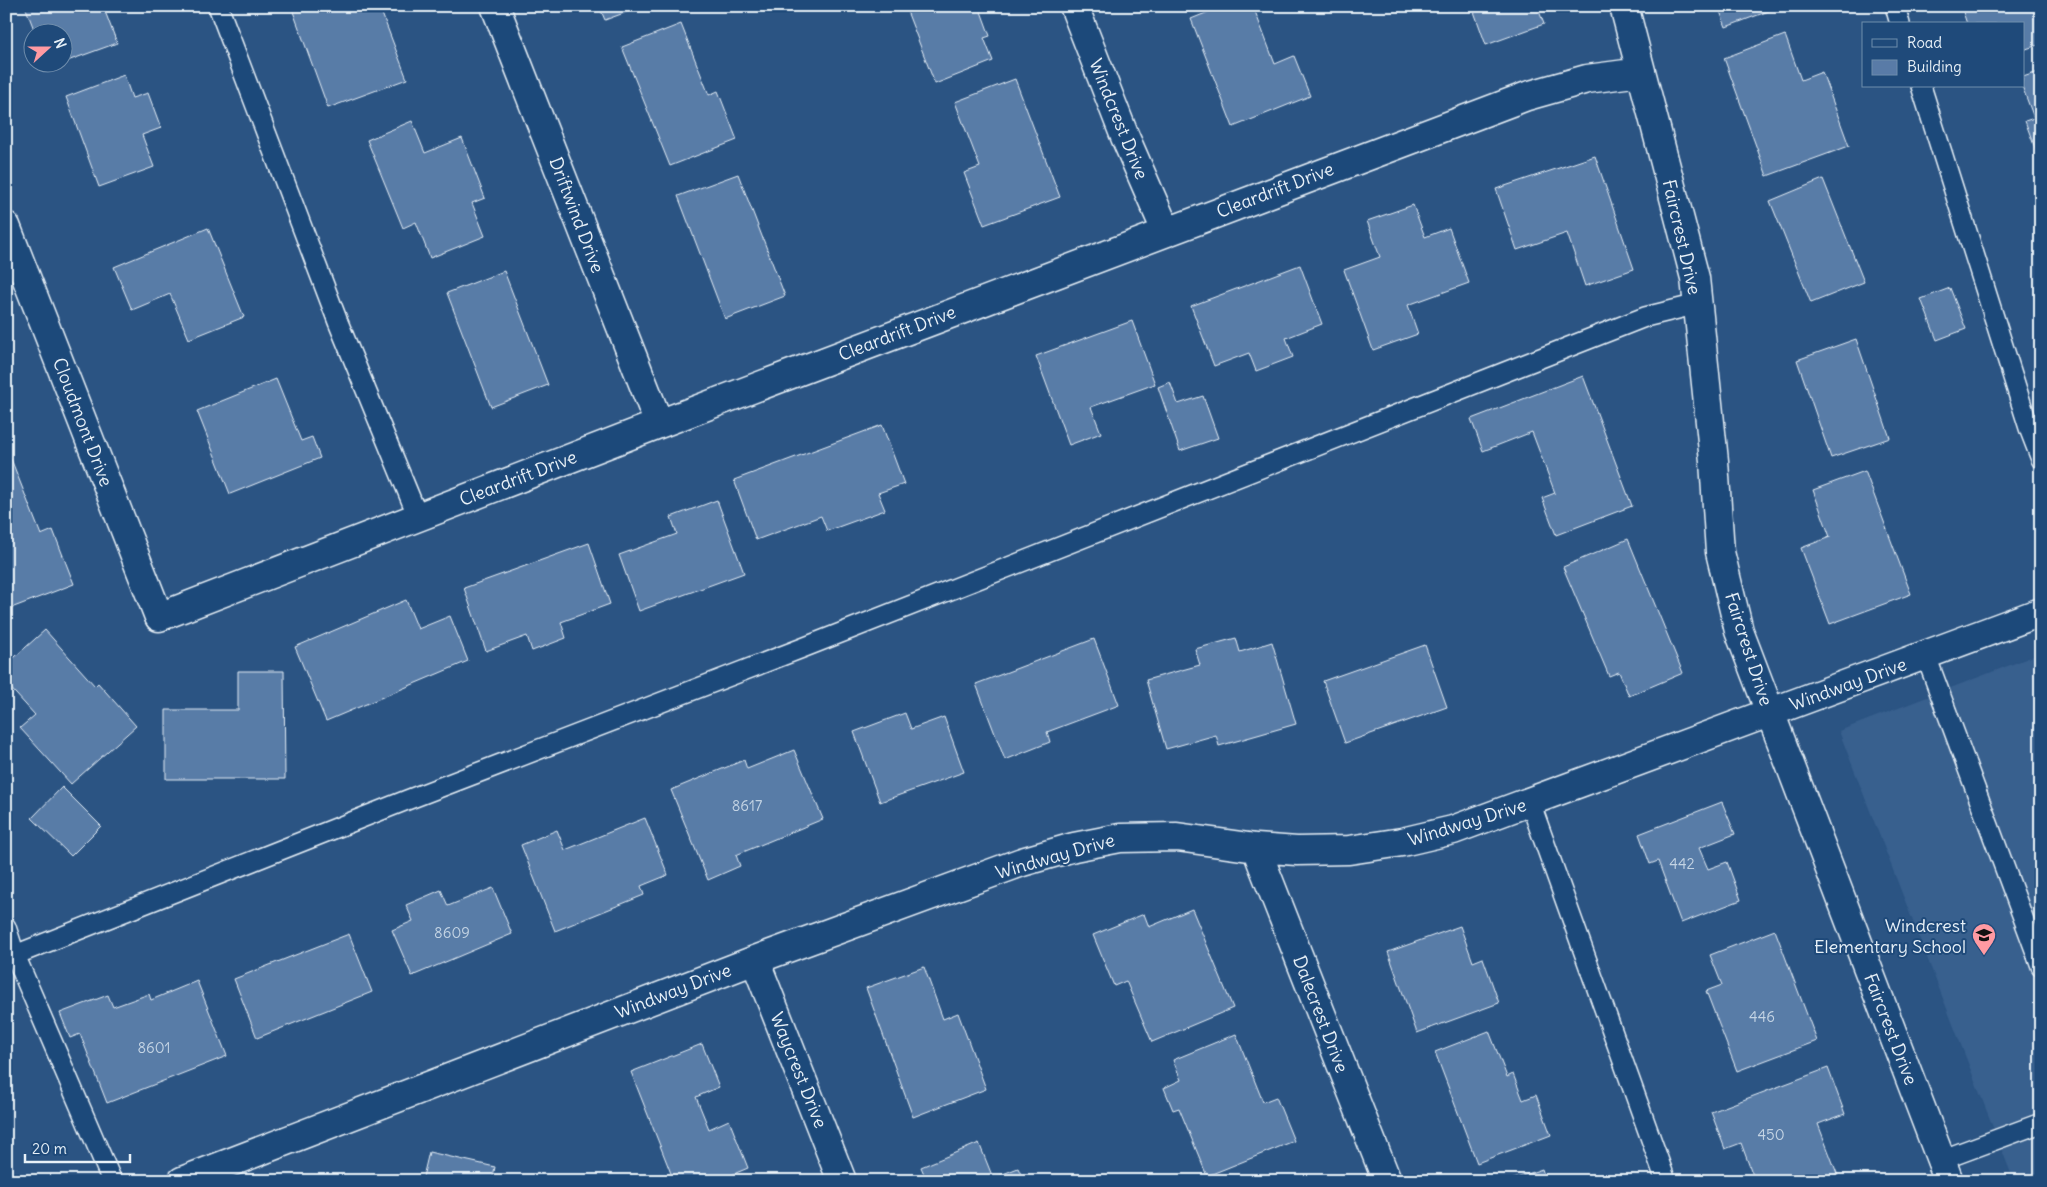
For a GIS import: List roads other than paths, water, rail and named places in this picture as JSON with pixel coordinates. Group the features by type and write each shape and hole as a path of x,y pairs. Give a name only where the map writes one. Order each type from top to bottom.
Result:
{"street":[{"name":"Driftwind Drive","path":"495,6 659,424"},
{"name":"Windcrest Drive","path":"1074,6 1125,137 1166,231"},
{"name":"Faircrest Drive","path":"1624,6 1696,278 1714,461 1720,552 1739,631 1945,1170"},
{"name":"Cleardrift Drive","path":"159,618 659,424 1527,96 1587,79 1641,72"},
{"name":"Cloudmont Drive","path":"6,226 159,618"},
{"name":"Windway Drive","path":"182,1181 233,1172 755,960 1022,862 1074,847 1120,838 1177,837 1256,848 1297,851 1350,850 1402,842 1453,830 2041,612"},
{"name":"Dalecrest Drive","path":"1256,848 1387,1181"},
{"name":"Waycrest Drive","path":"755,960 842,1181"}],"lane":[{"path":"218,6 338,322 418,517"},
{"path":"1895,6 1899,22"},
{"path":"1922,88 2028,428 2041,460"},
{"path":"16,955 407,800 805,647 1645,317 1698,304"},
{"path":"1926,656 2041,966"},
{"path":"1530,802 1666,1181"},
{"path":"6,927 16,955 112,1181"},
{"path":"1945,1170 2041,1123"}],"place":[{"name":"Windcrest Elementary School","path":"1984,956"}]}
